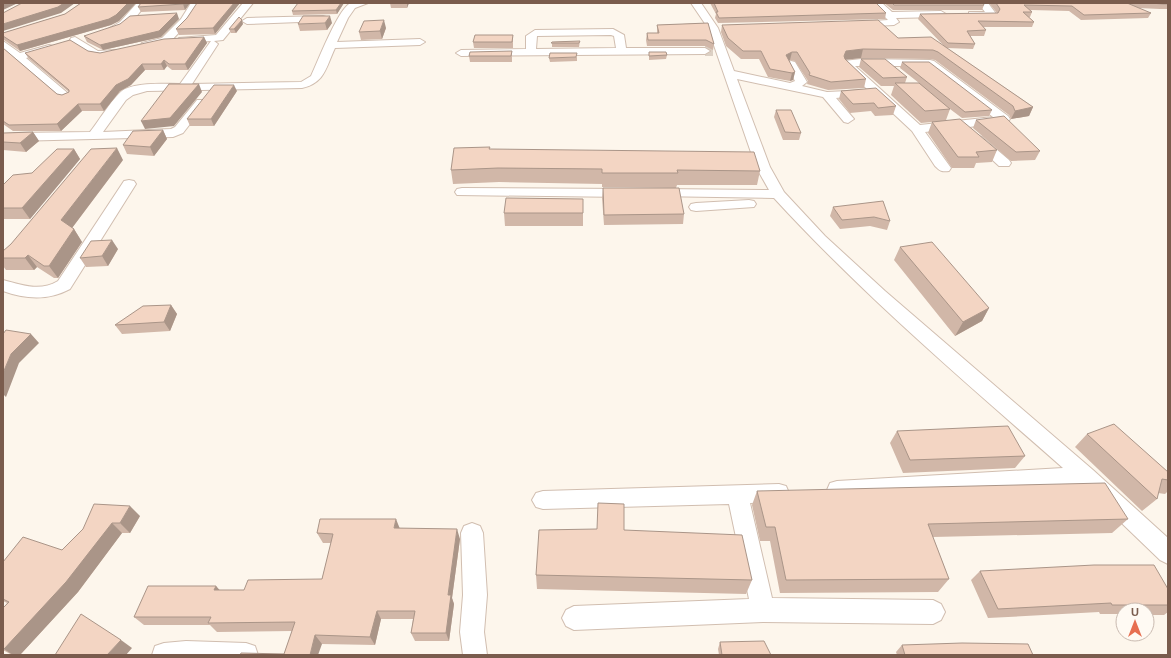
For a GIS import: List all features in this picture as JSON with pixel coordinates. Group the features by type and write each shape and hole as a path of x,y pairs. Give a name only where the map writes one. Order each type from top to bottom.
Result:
{"street":[{"path":"102,32 123,24 142,3"},
{"path":"166,40 178,29 184,14 196,3"},
{"path":"68,42 96,54 103,55 166,40 219,38 248,3"},
{"path":"94,136 122,98 129,92 147,88 302,85 311,82 316,78 343,18 352,6 362,3"},
{"path":"696,3 716,28 713,51 730,74 763,167 782,198 820,239 879,295 1086,476 1168,553"},
{"path":"848,25 894,22 890,15 876,3"},
{"path":"962,14 992,15 983,3"},
{"path":"890,15 947,14"},
{"path":"130,17 145,16"},
{"path":"247,21 343,18"},
{"path":"531,52 532,34 605,32 613,32 619,35 621,51"},
{"path":"19,56 88,36"},
{"path":"332,45 420,42"},
{"path":"3,44 19,56 66,98"},
{"path":"184,88 213,44"},
{"path":"461,53 713,51"},
{"path":"885,62 902,76"},
{"path":"917,129 1004,119 935,65 926,62 848,63 848,66 875,92 917,129 930,151 944,168"},
{"path":"791,64 801,82 791,86"},
{"path":"730,74 827,95 897,90"},
{"path":"4,137 173,133 179,130 213,87"},
{"path":"827,95 848,119"},
{"path":"949,115 1004,163"},
{"path":"3,285 11,289 40,292 58,289 64,285 129,184"},
{"path":"462,192 640,193 782,198"},
{"path":"696,207 782,198"},
{"path":"543,500 738,495 1086,476"},
{"path":"738,495 763,610"},
{"path":"472,533 475,594 472,632 475,655"},
{"path":"574,618 763,610 933,612"},
{"path":"164,655 186,653 246,655"}],"building":[{"path":"22,3 64,3 58,7 3,24 3,13"},
{"path":"81,3 128,3 116,15 109,19 17,45 3,36 3,33 65,14"},
{"path":"141,3 183,3 183,4 138,7"},
{"path":"197,3 234,3 213,28 176,29 187,18"},
{"path":"298,3 341,3 336,10 292,11"},
{"path":"714,3 876,3 886,13 719,18"},
{"path":"892,3 983,3 984,5 894,5"},
{"path":"996,3 1127,3 1151,13 1084,15 1072,6 1024,5 1032,12 1023,12 1034,22 978,21 986,30 967,31 975,44 948,43 920,14 998,13 1000,9"},
{"path":"1150,3 1168,3 1168,4 1163,4"},
{"path":"177,13 159,31 100,45 84,36 120,24 130,16"},
{"path":"303,16 330,16 325,23 298,24"},
{"path":"239,17 242,20 234,29 229,29"},
{"path":"384,20 380,31 359,32 364,21"},
{"path":"878,20 898,38 931,37 1033,107 1015,111 1013,106 938,52 933,50 863,49 846,51 844,56 845,59 866,79 831,82 809,75 810,73 797,52 792,52 786,55 795,72 792,73 770,69 761,51 743,51 728,38 722,25"},
{"path":"708,23 714,44 706,40 648,40 647,33 659,33 657,25"},
{"path":"475,35 513,35 512,42 473,42"},
{"path":"204,37 185,64 169,64 164,60 161,64 142,64 128,79 116,85 100,104 78,104 57,124 9,125 3,121 3,48 57,94 62,95 69,92 69,90 25,53 70,40 88,51 100,53 164,39"},
{"path":"580,41 579,43 551,43 552,42"},
{"path":"512,51 511,56 469,56 470,52"},
{"path":"649,52 666,52 667,55 649,56"},
{"path":"550,53 577,53 576,57 549,58"},
{"path":"861,59 885,59 907,77 883,78"},
{"path":"902,62 929,62 992,110 965,112"},
{"path":"895,83 919,83 950,109 925,111"},
{"path":"169,84 199,84 170,118 141,121"},
{"path":"214,85 234,85 211,119 187,119"},
{"path":"876,88 896,106 878,108 874,103 853,104 841,91"},
{"path":"776,110 791,110 801,133 785,132"},
{"path":"1004,116 1040,151 1016,152 976,120"},
{"path":"960,119 997,150 976,152 979,157 958,157 932,122"},
{"path":"163,130 150,147 123,145 133,131"},
{"path":"33,132 20,143 3,142 3,133"},
{"path":"490,147 489,149 754,152 760,171 677,170 678,173 602,173 602,169 498,168 451,170 454,148"},
{"path":"117,148 61,220 74,229 49,266 44,266 28,255 25,258 3,258 3,251 11,244 91,149"},
{"path":"57,149 74,149 22,208 3,208 3,185 13,175 32,173"},
{"path":"603,188 679,188 684,214 604,215"},
{"path":"506,198 583,199 583,213 504,213"},
{"path":"883,201 890,221 874,217 842,220 833,207"},
{"path":"112,240 102,256 80,258 91,241"},
{"path":"932,242 989,308 963,322 900,247"},
{"path":"171,305 164,322 115,325 143,306"},
{"path":"6,330 31,334 11,354 3,373 3,334"},
{"path":"1114,424 1168,472 1168,480 1162,479 1157,499 1087,434"},
{"path":"1008,426 1025,456 910,460 897,431"},
{"path":"1105,483 1128,519 928,524 949,579 786,580 775,527 766,527 757,491"},
{"path":"598,503 624,504 624,530 742,535 752,580 536,575 539,530 597,529"},
{"path":"94,504 130,506 120,523 112,523 66,582 3,649 3,608 9,602 3,599 3,562 23,537 62,550 83,529"},
{"path":"320,519 396,519 394,528 457,529 448,595 451,595 446,633 411,633 415,611 377,611 370,637 315,635 310,655 240,655 241,653 284,654 295,622 208,623 211,617 134,617 148,586 216,586 214,590 244,590 248,580 322,579 333,534 317,533"},
{"path":"1094,565 1154,565 1168,589 1168,605 1155,605 1155,602 1115,602 1115,605 1112,605 1111,603 998,609 980,571"},
{"path":"81,614 121,640 107,655 55,655"},
{"path":"764,641 771,655 722,655 720,642"},
{"path":"962,643 1028,644 1033,655 905,655 902,645"}],"tunnel":[{"path":"705,51 713,51"}]}
